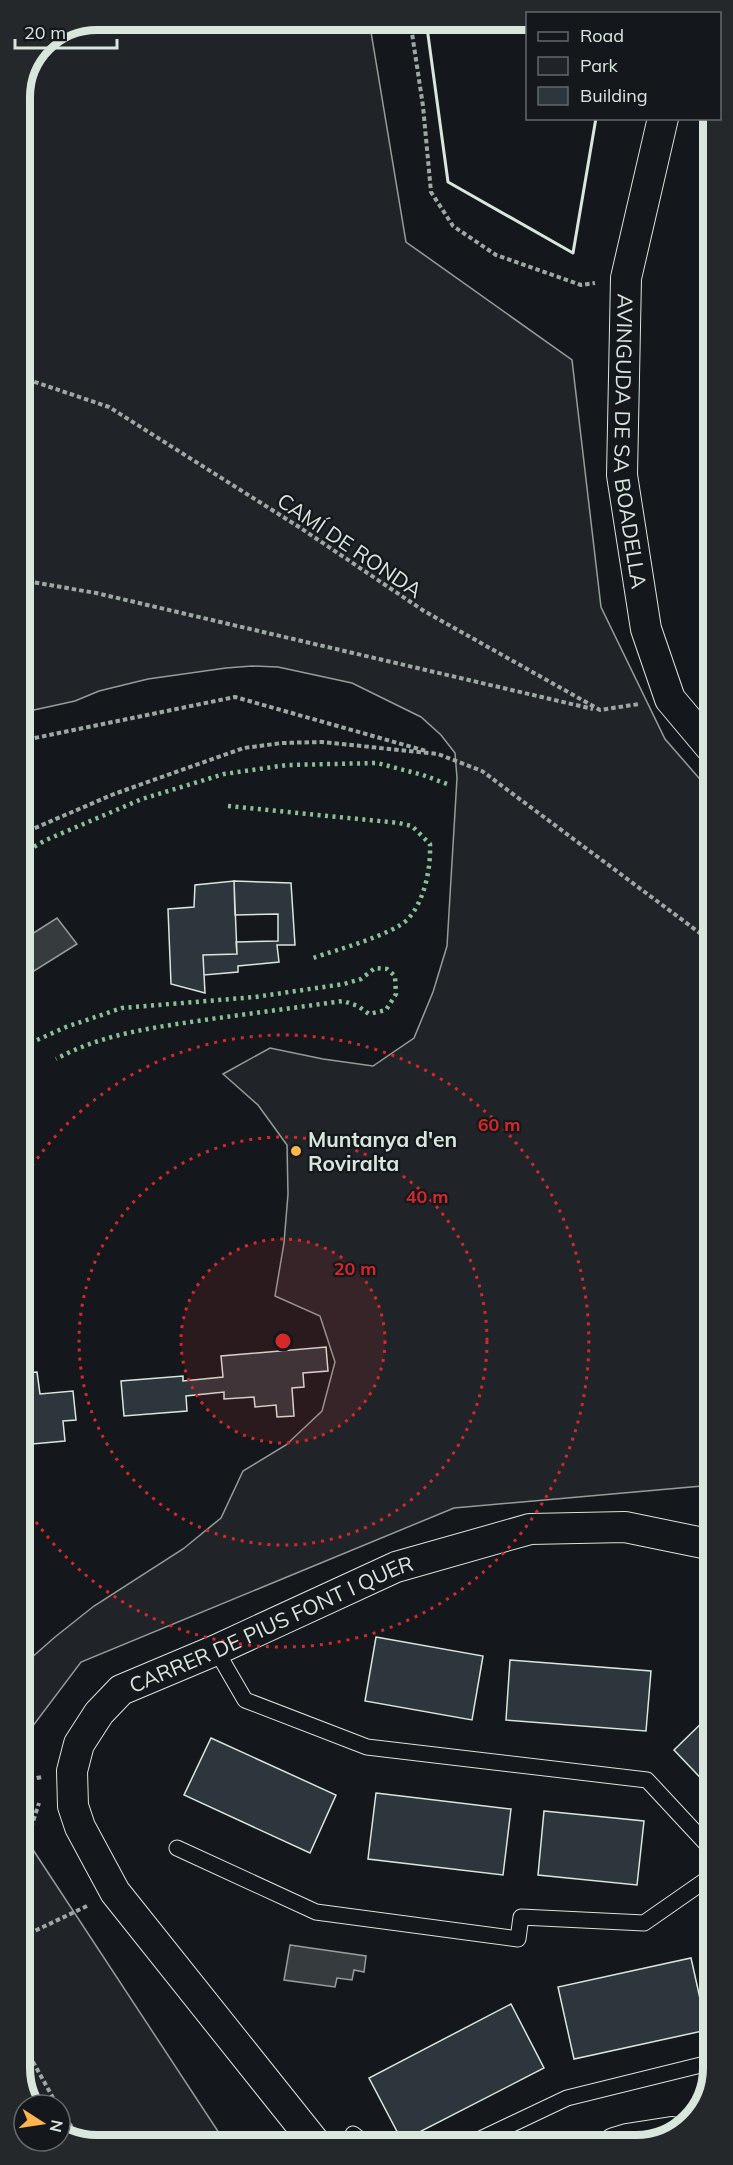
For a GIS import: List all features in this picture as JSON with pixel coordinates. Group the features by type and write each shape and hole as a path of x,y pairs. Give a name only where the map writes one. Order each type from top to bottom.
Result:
{"street":[{"name":"AVINGUDA DE SA BOADELLA","path":"663,120 626,278 622,475 646,629 669,699 703,739"},
{"name":"CARRER DE PIUS FONT I QUER","path":"309,2135 115,1892 80,1827 73,1806 72,1771 79,1744 99,1713 121,1690 216,1650 396,1566 530,1529 625,1527 703,1543"}],"lane":[{"path":"216,1650 245,1700 367,1747 647,1779 703,1840"},
{"path":"177,1848 316,1912 518,1939 520,1917 644,1923 703,1882"},
{"path":"489,2135 567,2098 703,2065"}],"path":[{"path":"412,30 423,106 430,192 453,226 496,255 581,285 626,278"},
{"name":"CAMÍ DE RONDA","path":"30,380 109,407 289,521 424,611 600,710"},
{"path":"30,582 96,593 600,710 669,699"},
{"path":"30,739 235,697 438,754 482,771 703,935"},
{"path":"30,830 114,794 244,748 282,743 322,742 438,754"},
{"path":"44,1786 48,1776"},
{"path":"30,1831 41,1796"},
{"path":"30,1933 115,1892"},
{"path":"30,2056 50,2093"}],"green space":[{"path":"371,30 406,242 572,360 601,607 665,739 703,783 703,1486 454,1508 81,1662 32,1727 30,1736 30,1659 94,1606 183,1549 221,1518 243,1471 286,1445 322,1411 335,1362 320,1316 275,1296 284,1243 288,1194 287,1145 258,1105 223,1074 270,1048 373,1066 414,1038 433,992 447,946 457,778 455,753 441,735 421,717 352,683 278,667 226,668 148,679 99,691 75,701 30,711 30,97 35,72 41,60 60,41 84,31"},
{"path":"30,1845 220,2135 93,2135 72,2130 72,2093 35,2093 32,2085 30,2068"}],"shaded area":[{"path":"57,918 77,944 30,973 30,935"},
{"path":"290,1945 366,1956 364,1972 354,1970 352,1980 337,1978 335,1987 284,1980"}],"building":[{"path":"234,881 237,954 203,955 205,993 171,984 168,909 194,907 195,885"},
{"path":"234,881 291,883 295,945 277,945 279,962 238,966 238,972 204,975 203,955 237,954 236,942 278,941 278,914 235,915"},
{"path":"326,1347 328,1371 303,1373 304,1387 292,1388 294,1416 277,1417 276,1405 255,1407 254,1397 224,1399 224,1392 186,1396 187,1411 124,1416 121,1381 183,1376 183,1381 223,1377 221,1356"},
{"path":"30,1372 37,1372 40,1394 73,1391 76,1420 63,1421 65,1441 30,1444"},
{"path":"376,1637 483,1656 472,1720 365,1701"},
{"path":"510,1660 651,1671 646,1731 506,1720"},
{"path":"703,1722 703,1780 674,1750"},
{"path":"211,1738 336,1795 310,1853 184,1795"},
{"path":"376,1793 511,1809 503,1875 368,1859"},
{"path":"544,1811 644,1821 637,1885 538,1875"},
{"path":"691,1958 703,2012 703,2031 574,2059 558,1987"},
{"path":"511,2004 544,2068 414,2135 399,2135 369,2078"}],"hedge":[{"path":"30,849 142,799 224,774 287,765 377,763 447,784"},
{"path":"228,806 399,823 412,826 430,844 426,883 419,903 408,919 390,931 313,958"},
{"path":"37,1040 66,1027 122,1008 255,997 344,984 361,979 375,968 387,969 395,976 396,994 386,1010 369,1014 358,1006 343,1001 191,1022 112,1037 56,1059"}],"wall":[{"path":"427,30 448,182 573,253 596,120"}],"place":[{"name":"Muntanya d'en Roviralta","path":"296,1151"}]}
